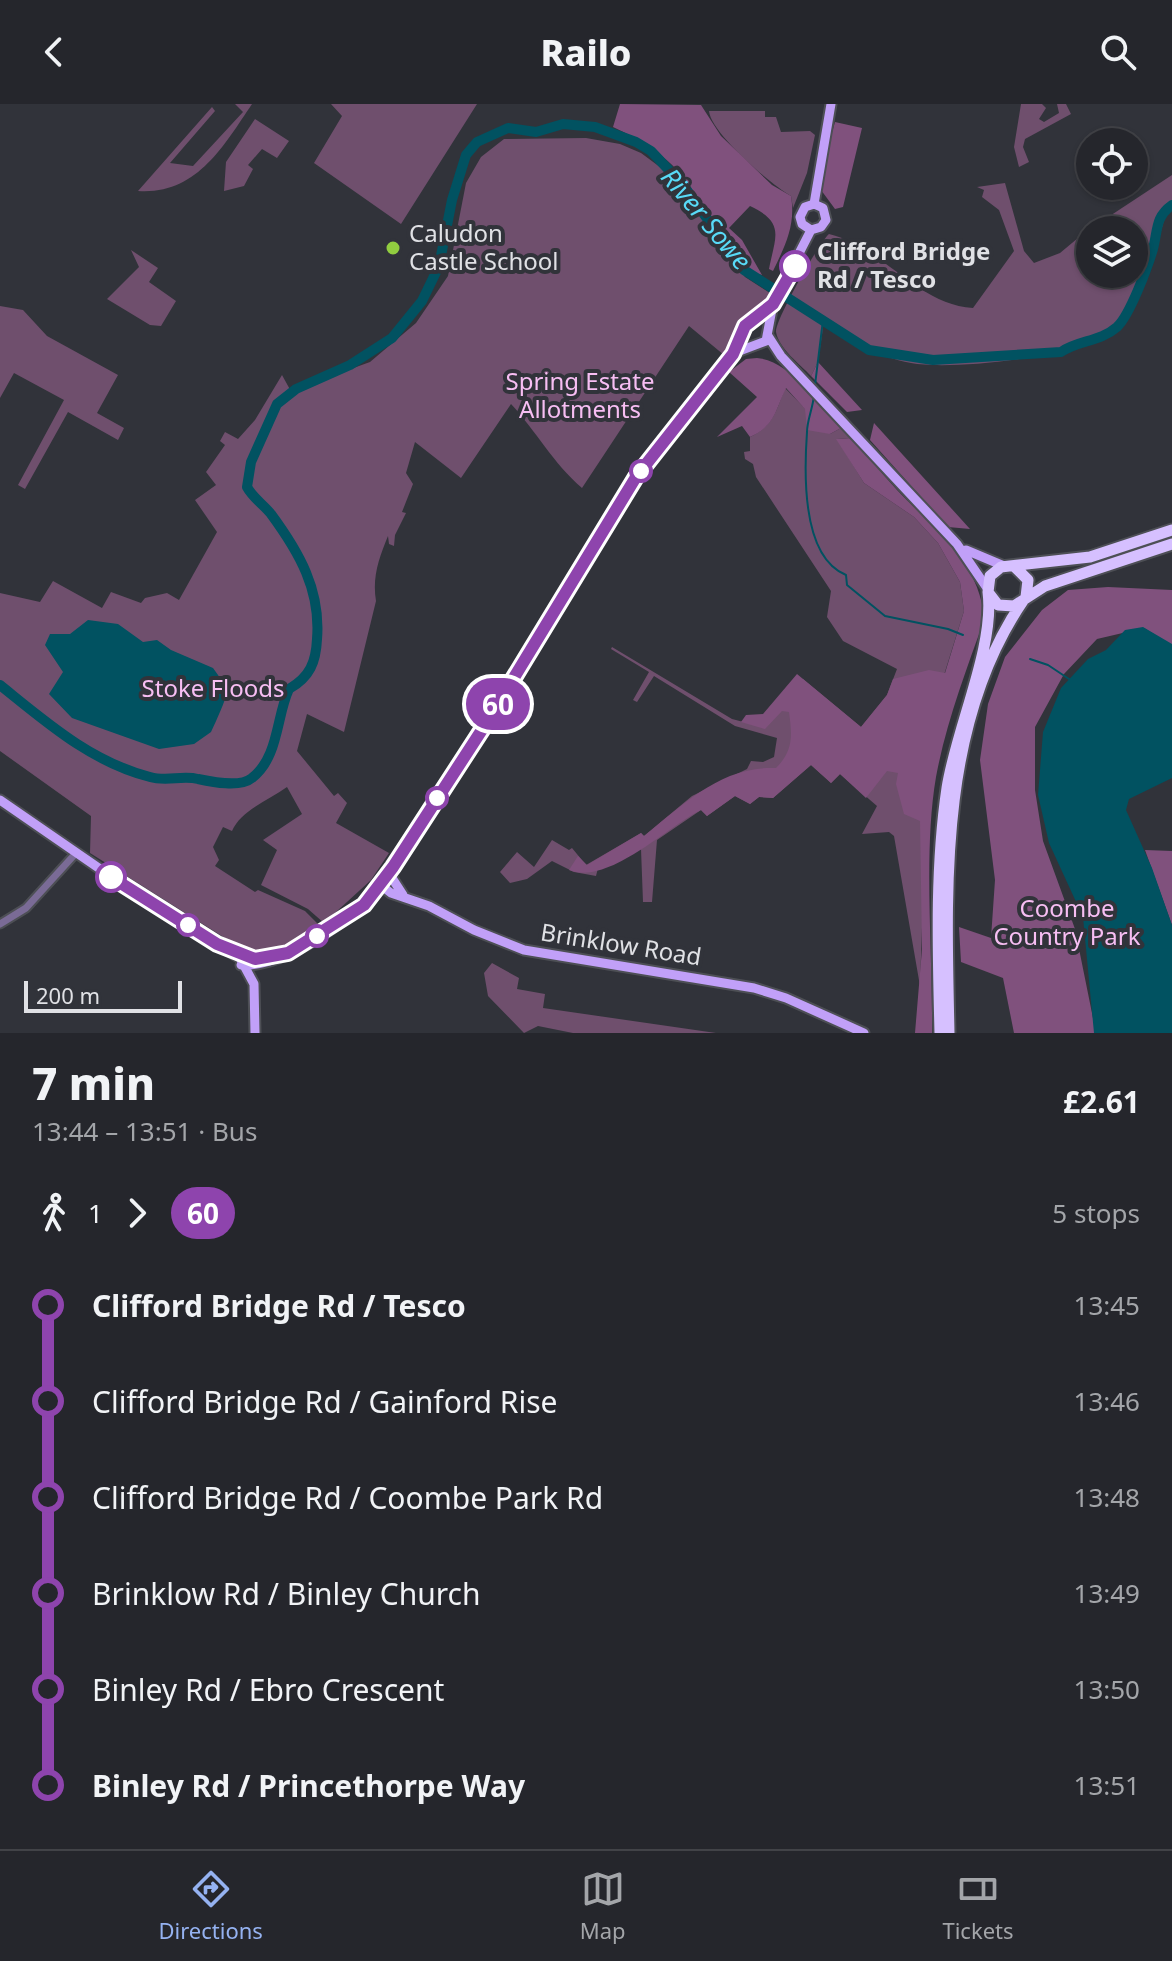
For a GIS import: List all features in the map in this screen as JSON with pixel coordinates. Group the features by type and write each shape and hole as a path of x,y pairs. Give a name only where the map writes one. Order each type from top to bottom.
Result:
{"highway":[{"path":"940,1033 942,831 956,742 989,626 991,574 1009,566 1109,552 1172,530"},
{"path":"988,590 1003,606 1025,599 1061,580 1172,544"},
{"path":"949,1033 949,871 959,774 983,683 1005,630 1025,599 1028,580 1009,566"}],"main road":[{"path":"814,204 831,104"},
{"path":"255,1033 253,996 256,973 364,905 392,873 630,487 669,432 733,354 745,326 775,300 786,284 811,230 821,227 826,220 823,208 814,204 805,207 800,217 802,224 811,230"},
{"path":"733,354 757,346 767,333 775,300"},
{"path":"754,321 767,333 781,356 957,544 988,590"},
{"path":"742,336 746,343 781,356"},
{"path":"957,544 1009,566"},
{"path":"0,800 217,944 245,965 254,984"},
{"path":"392,873 404,897"},
{"name":"Brinklow Road","path":"381,886 524,950 754,988 786,998 864,1033"},
{"path":"217,944 245,965 253,996"},
{"path":"245,965 282,956"}],"street":[{"path":"0,924 26,908 76,853"}],"green space":[{"path":"235,104 252,104 206,165 176,185 138,191 212,107 215,111 170,163 193,166 243,112"},
{"path":"331,104 477,104 401,224 314,163 342,116"},
{"path":"620,104 701,105 721,136 772,185 791,196 791,226 773,271 769,269 775,232 769,219 750,206 729,228 742,240 762,275 751,270 730,250 688,183 672,165 644,144 613,127"},
{"path":"1021,104 1042,104 1046,108 1039,119 1044,122 1059,113 1057,104 1066,104 1071,114 1025,139 1023,147 1029,162 1019,167 1014,147"},
{"path":"709,111 765,111 765,117 776,117 781,132 810,131 815,135 807,173 793,208 791,196 730,144"},
{"path":"255,119 289,141 277,158 262,149 248,165 253,169 244,186 224,191 226,162"},
{"path":"835,122 862,128 843,207 835,209 821,190 823,165"},
{"path":"586,138 620,144 641,153 668,173 745,277 770,293 757,312 738,325 724,355 689,326 582,488 511,404 461,478 415,442 406,473 413,484 402,512 406,513 395,535 394,546 389,544 388,536 379,560 376,601 344,732 307,714 297,751 334,796 338,793 347,803 336,823 389,853 371,880 324,923 308,909 261,885 277,850 263,840 302,814 287,787 248,812 232,831 223,827 213,847 219,860 215,866 255,892 258,890 305,911 319,925 274,950 244,950 90,853 91,816 0,751 0,593 40,602 53,581 102,608 111,592 141,603 145,598 167,593 179,600 217,532 195,500 216,485 206,472 225,445 220,441 225,432 238,439 255,420 282,375 293,395 312,383 370,362 416,323 448,276 466,183 481,157 504,139"},
{"path":"1172,175 1172,208 1164,219 1148,273 1148,216 1110,216 1134,200 1148,200 1148,191"},
{"path":"1005,183 1024,251 1034,263 1060,253 1076,240 1076,288 1142,288 1128,318 1108,336 1055,353 1022,359 931,365 887,356 824,321 818,362 811,376 785,350 776,332 790,298 829,234 867,251 935,297 973,308 1014,251 999,210 982,197 984,190 977,187"},
{"path":"131,250 158,268 149,282 176,301 161,326 150,325 107,299 139,267"},
{"path":"0,306 23,310 47,336 118,375 97,413 124,428 118,440 68,412 25,489 18,485 64,400 14,373 0,398"},
{"path":"746,359 769,361 792,375 841,428 830,434 807,430 805,409 786,388 773,417 758,433 750,437 742,426 717,437 757,397 729,372"},
{"path":"818,362 862,410 847,412 811,376"},
{"path":"785,388 830,434 841,428 852,438 837,439 864,483 914,517 938,543 960,582 964,611 929,723 920,986 894,836 889,832 862,834 877,806 840,774 831,783 811,765 773,798 759,797 750,804 735,796 707,816 701,810 657,840 652,902 643,902 641,849 614,864 598,868 596,876 574,872 552,861 527,879 510,883 500,872 517,852 534,867 552,840 569,850 572,848 586,865 641,833 644,836 692,796 747,769 751,761 763,762 774,757 777,738 735,726 654,676 637,702 633,700 649,672 612,647 732,719 763,727 803,679 861,727 887,695 897,669 843,641 827,617 831,591 756,477 753,464 745,459 744,452 750,451 750,437 769,423"},
{"path":"874,423 970,529 948,527 870,440"},
{"path":"852,438 965,564 981,600 984,620 945,737 932,806 929,870 932,1033 915,1033 922,949 920,821 904,814 896,784 898,773 887,771 866,798 840,774 831,783 811,765 773,798 759,797 750,804 735,796 707,816 701,810 619,862 585,873 569,870 578,856 587,865 641,833 644,836 704,789 721,780 756,769 776,768 786,755 790,742 789,712 782,711 765,729 741,722 746,715 763,714 797,674 861,727 887,695 893,679 929,670 945,673 964,611 960,582 938,543 914,517 864,483 836,439"},
{"name":"Coombe Country Park","path":"1108,587 1172,590 1172,646 1144,628 1097,639 1064,674 1035,727 1035,790 1043,841 1075,929 1096,1033 1014,1033 1003,978 961,962 959,927 991,938 995,880 980,760 988,704 1005,657 1042,610 1068,590"},
{"path":"1145,850 1172,851 1172,925"},
{"path":"492,963 519,978 517,989 545,994 543,1008 716,1033 573,1033 538,1026 524,1033 488,996 484,973"}],"water":[{"path":"88,620 118,624 143,642 157,640 171,650 213,668 228,689 211,732 194,744 159,749 72,718 49,694 63,672 45,645 50,634 70,634"},
{"path":"1143,627 1172,644 1172,778 1129,799 1126,810 1152,868 1172,925 1172,1033 1094,1033 1083,917 1049,843 1038,795 1043,732 1061,688 1088,659 1106,650 1125,630"}],"waterway":[{"name":"River Sowe","path":"0,685 70,739 108,762 129,770 156,778 192,778 233,784 247,781 261,769 272,748 289,689 307,674 313,662 317,621 312,588 299,557 271,514 247,487 251,462 277,404 296,389 350,365 392,338 422,301 439,266 452,200 466,155 477,142 508,128 536,132 563,124 595,127 636,142 651,151 683,185 744,270 869,350 933,360 1061,352 1110,332 1122,321 1133,302 1151,257 1160,219 1172,205"},
{"path":"815,385 823,320"},
{"path":"814,395 807,427 806,491 814,533 821,551 832,565 846,575 847,585 885,616 963,635"},
{"path":"1030,659 1048,665 1069,679"}],"bus line":[{"name":"60","path":"111,877 217,944 255,959 282,956 364,905 393,867 467,754 636,477 733,354 745,326 773,304 795,266"}],"place":[{"name":"Caludon Castle School","path":"393,248"},
{"name":"Clifford Bridge Rd / Tesco","path":"795,266"}],"park label":[{"name":"Spring Estate Allotments","path":"580,396"},
{"name":"Stoke Floods","path":"213,689"}]}
